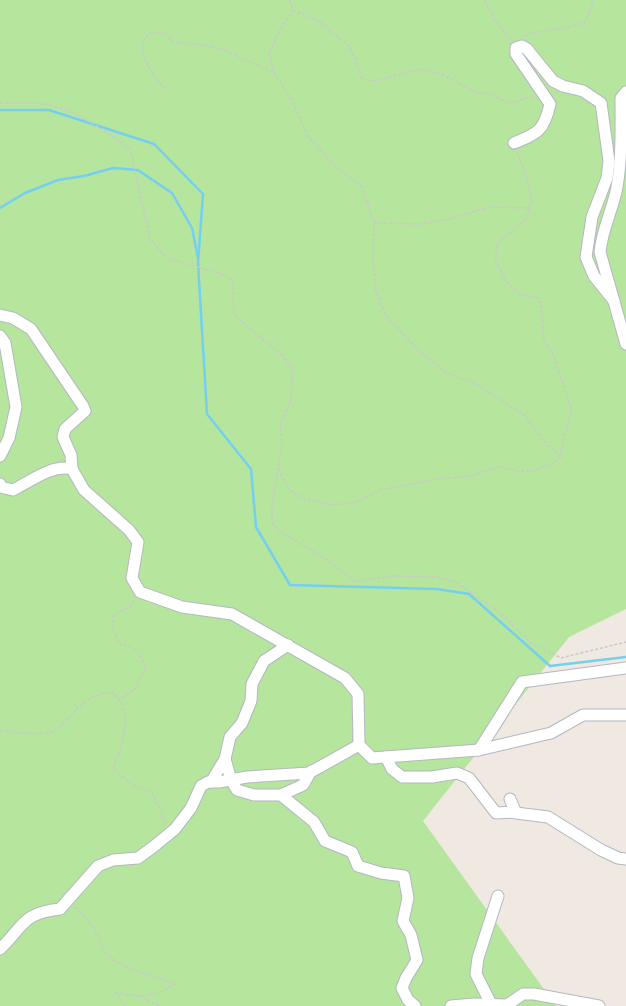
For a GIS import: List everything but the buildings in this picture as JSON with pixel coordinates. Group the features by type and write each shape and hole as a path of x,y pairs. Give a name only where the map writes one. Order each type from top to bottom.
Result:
{"street":[{"path":"514,143 536,134 547,120 550,104 516,54 519,47 527,48 553,81 563,86 582,91 601,103 609,161 607,178 592,218 586,258 594,276 614,300"},
{"path":"626,92 621,98 620,171 617,189 601,236 600,252 626,344"},
{"path":"0,315 13,318 31,329 86,411 65,429 63,437 71,455 72,469 84,490 129,530 138,542 132,578 140,592 182,607 232,614 345,678 358,694 359,745 372,758 479,750 551,733 583,715 626,715"},
{"path":"0,336 5,343 16,407 9,438 0,456"},
{"path":"0,484 1,487 13,490 55,468 65,467 72,469"},
{"path":"211,782 225,759 230,737 242,724 251,701 252,684 264,661 288,646"},
{"path":"479,750 522,682 626,668"},
{"path":"0,949 24,920 43,911 60,909 98,866 113,860 138,858 153,847 178,824 191,808 193,800 201,786 211,782 231,780 247,776 311,771 359,745"},
{"path":"386,757 392,768 402,777 432,777 457,773 469,778 496,813 516,812 548,817 601,850 618,858 626,859"},
{"path":"225,759 231,780 237,790 254,795 281,795 303,785 311,771"},
{"path":"281,795 314,822 325,841 352,852 358,866 381,873 404,876 408,898 403,921 411,935 417,960 402,988 408,1000 415,1006"},
{"path":"510,799 516,812"},
{"path":"491,1004 476,974 478,958 498,896"},
{"path":"451,1006 491,1004 507,1005 523,994 534,994 599,1006"}],"path":[{"path":"290,0 293,10"},
{"path":"485,0 495,20 519,47 527,34 570,27 584,23 589,14 593,0"},
{"path":"293,10 278,32 269,53 274,73 292,101 308,136 334,166 362,187 374,222 373,260 376,293 387,317 418,350 445,372 480,386 526,418 541,438 561,457"},
{"path":"293,10 320,21 350,47 362,79 374,81 420,69 442,74 475,92 490,94 510,104 542,93"},
{"path":"166,89 150,70 145,56 143,42 150,32 165,34 174,42 203,44 224,50 274,73"},
{"path":"0,103 43,104 71,112 111,135 130,149 150,238 167,258 228,276 233,283 234,315 282,355 293,371 291,399 280,426 282,446 272,504 272,522 279,531 329,561 354,581 393,576 437,577 455,582 500,613 531,643 561,658 626,642"},
{"path":"514,143 527,178 532,201 527,218 498,243 495,258 505,280 519,294 539,298 544,318 543,339 553,354 572,410 562,442 561,457"},
{"path":"374,222 420,224 449,219 489,207 530,208"},
{"path":"277,468 289,490 305,500 334,505 357,502 380,490 438,479 470,476 501,467 517,471 532,471 550,465 561,457"},
{"path":"118,700 135,688 146,666 137,650 119,643 113,629 113,616 131,606 140,592"},
{"path":"0,730 27,734 54,731 77,708 100,693 114,694 123,706 124,723 124,738 114,769 134,786 152,793 162,810 164,822 178,824"},
{"path":"68,901 86,918 97,933 105,951 114,960 144,975 153,975 174,984 167,990 151,995 138,996 116,993 125,1006"},
{"path":"138,996 161,1006"}],"green space":[{"path":"0,0 626,0 626,609 569,637 423,821 556,1006 0,1006"}],"waterway":[{"path":"0,110 49,110 154,144 203,194 198,263 207,414 251,469 256,527 290,585 437,589 469,594 550,666 626,657"},
{"path":"0,208 25,193 58,180 84,176 113,168 138,170 172,193 192,228 198,258"}]}
